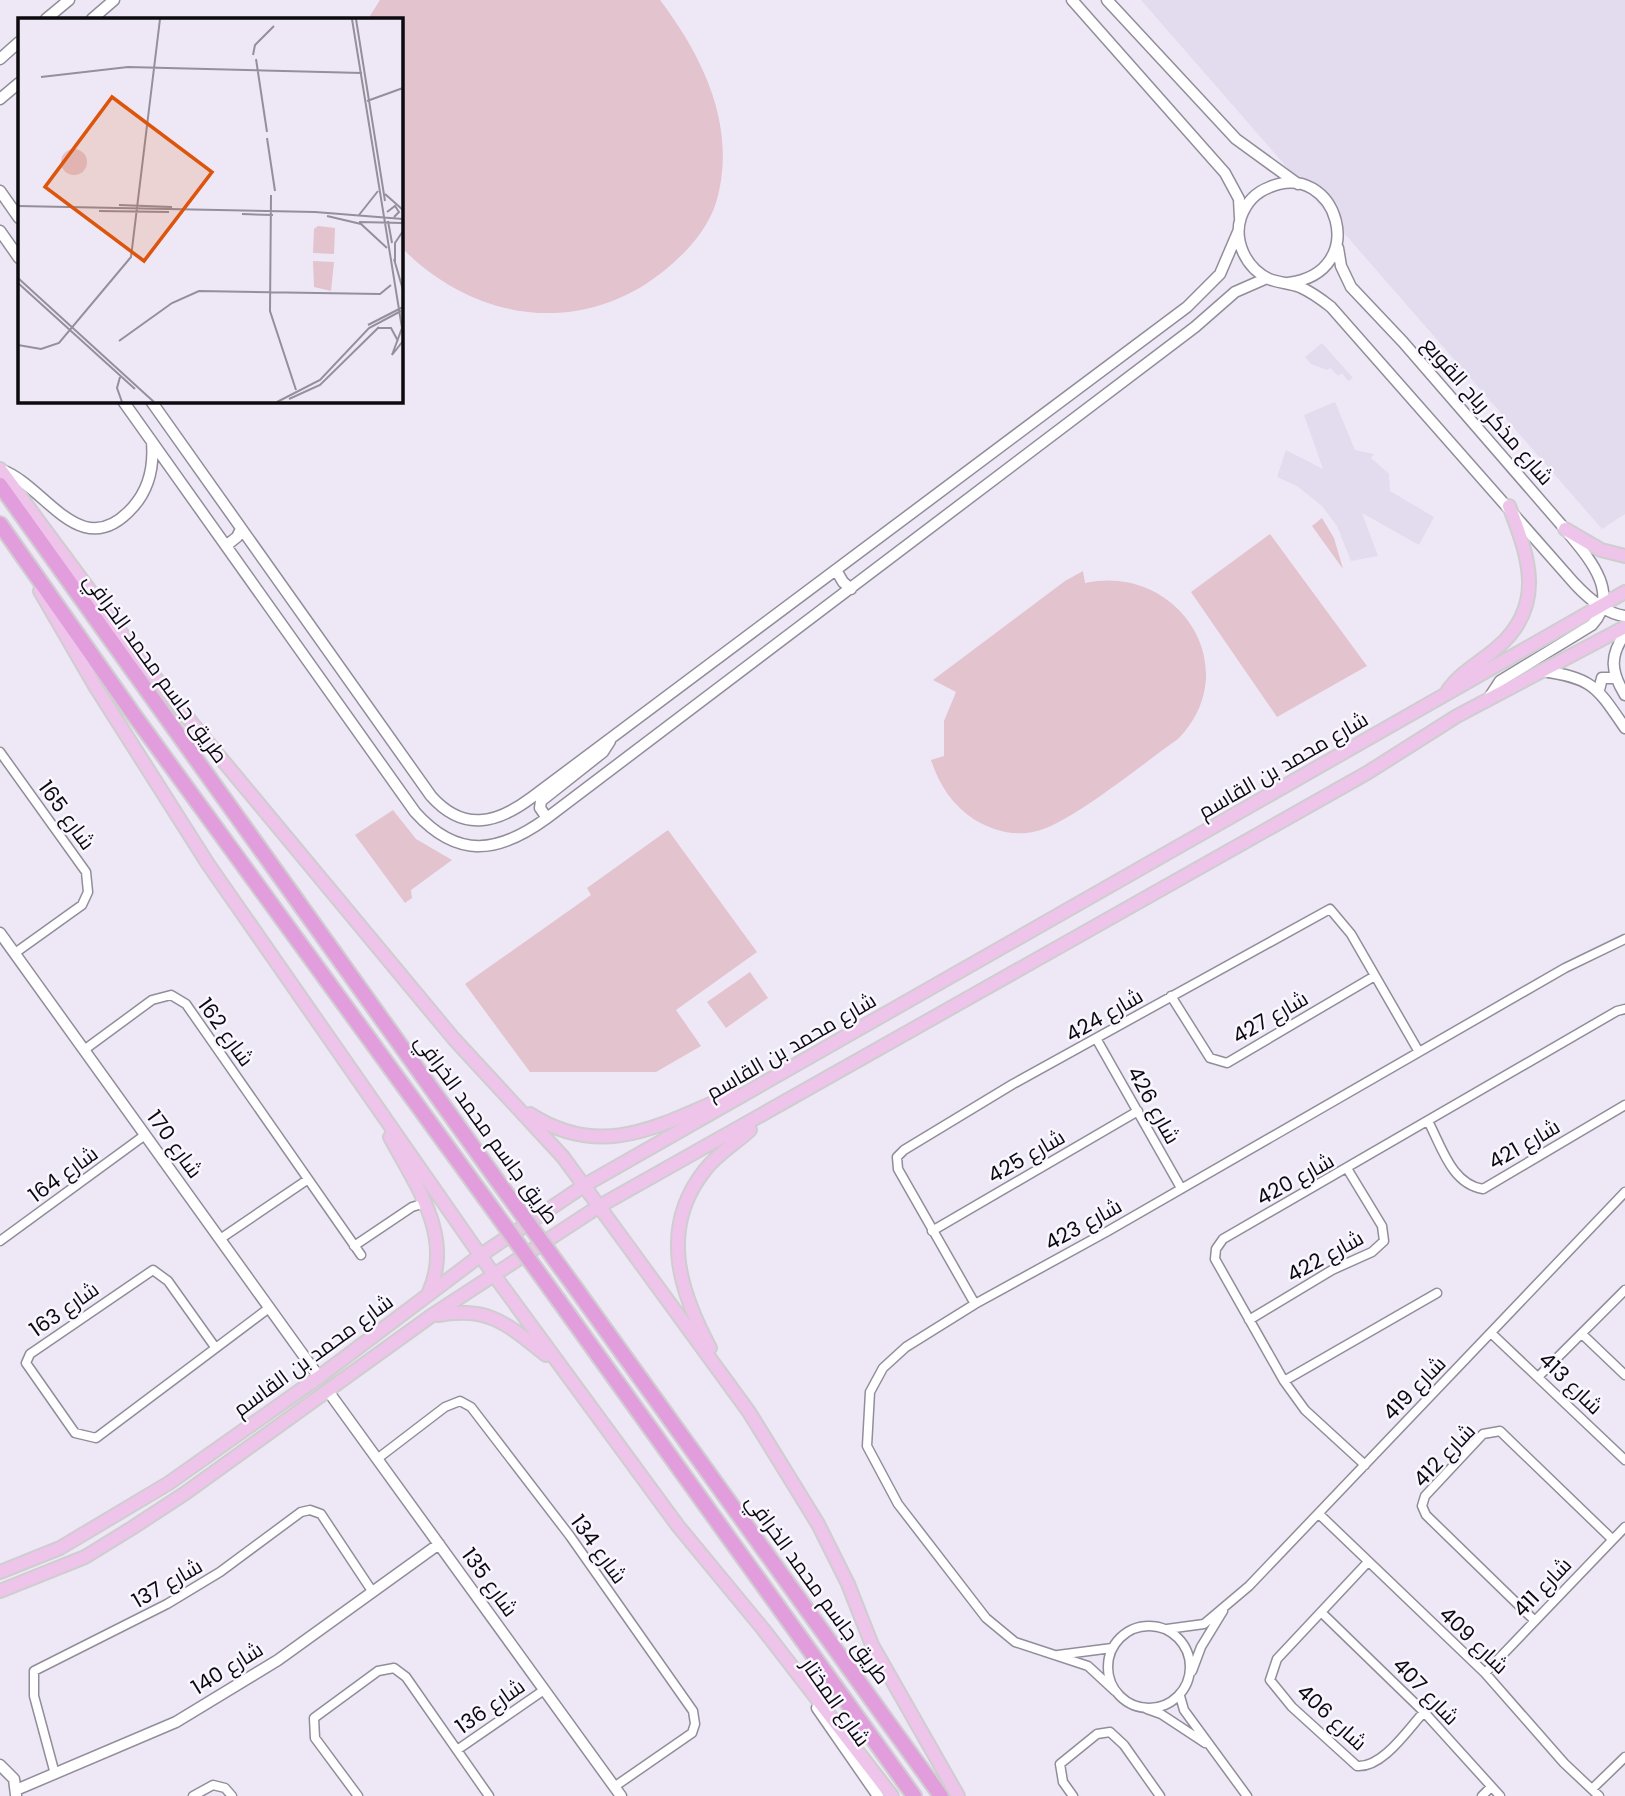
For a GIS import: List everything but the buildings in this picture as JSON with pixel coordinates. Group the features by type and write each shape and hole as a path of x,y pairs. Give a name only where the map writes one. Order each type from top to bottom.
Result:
{"highway":[{"name":"طريق جاسم محمد الخرافي","path":"0,485 941,1796"},
{"name":"طريق جاسم محمد الخرافي","path":"3,528 134,715 914,1796"}],"main road":[{"path":"0,470 153,675 428,1008 508,1100 550,1141 730,1386 803,1495 848,1584 872,1645 958,1796"},
{"path":"1444,695 1461,675 1508,637 1525,609 1529,593 1529,560 1509,506"},
{"path":"3,528 94,686 201,853 494,1275 678,1526 763,1629 892,1796"},
{"path":"1565,529 1601,550 1625,556"},
{"name":"شارع محمد بن القاسم","path":"0,1572 60,1548 115,1517 319,1377 481,1255 584,1185 770,1082 1625,592"},
{"name":"شارع محمد بن القاسم","path":"0,1591 85,1557 184,1494 431,1316 598,1207 1383,764 1457,716 1625,627"},
{"path":"508,1100 558,1129 589,1136 620,1136 651,1130 733,1094 770,1082"},
{"path":"365,1091 435,1223 438,1272 428,1294"},
{"path":"730,1386 689,1309 678,1266 679,1232 688,1198 705,1170 762,1116"},
{"path":"431,1316 476,1311 498,1319 559,1366"}],"street":[{"path":"47,18 69,0"},
{"path":"93,18 114,0"},
{"path":"152,402 430,796 447,811 478,821 510,813 1199,298 1228,261 1240,220 1239,199 1225,173 1072,0"},
{"path":"1107,0 1236,139 1298,184 1313,189 1326,199 1338,228 1337,244 1325,268 1302,281 1288,283"},
{"path":"0,59 18,43"},
{"path":"0,99 18,84"},
{"path":"1240,220 1245,208 1262,190 1273,185 1298,184"},
{"path":"0,191 18,217"},
{"path":"0,231 18,257"},
{"path":"1238,232 1246,260 1267,278 1311,293 1340,315 1574,583 1601,606 1625,616"},
{"name":"شارع مذكر رباح القوبع","path":"1337,244 1340,266 1351,287 1565,529 1600,577 1604,591 1601,606"},
{"path":"123,402 415,812 436,832 462,844 491,846 519,838 547,818 1195,327 1235,292 1267,278"},
{"path":"0,470 27,484 71,523 82,527 107,525 129,512 144,492 152,467 152,442"},
{"path":"226,545 237,537 241,529"},
{"path":"235,557 255,550"},
{"path":"836,570 851,589"},
{"path":"1487,701 1500,681 1592,625 1601,606"},
{"path":"1625,634 1614,650 1614,678 1625,695"},
{"path":"1542,670 1575,677 1599,691 1625,729"},
{"path":"1599,691 1602,678 1614,678"},
{"path":"547,818 540,808 541,801 604,752 612,737"},
{"name":"شارع 165","path":"0,752 86,872 88,892 82,905 15,953"},
{"name":"شارع 424","path":"975,1304 898,1169 897,1157 904,1150 1013,1084 1330,909 1351,934 1373,977 1419,1052"},
{"name":"شارع 170","path":"0,933 319,1377"},
{"name":"شارع 423","path":"1115,1691 1088,1666 1015,1642 986,1618 898,1504 867,1446 870,1392 883,1368 906,1346 975,1304 1565,968 1625,939"},
{"name":"شارع 427","path":"1171,996 1210,1058 1227,1063 1373,977"},
{"name":"شارع 162","path":"84,1050 152,1000 171,995 186,1004 361,1255"},
{"name":"شارع 420","path":"1365,1465 1305,1410 1284,1381 1215,1259 1216,1249 1223,1239 1348,1170 1617,1011 1625,1009"},
{"name":"شارع 426","path":"1097,1040 1181,1188"},
{"name":"شارع 421","path":"1429,1123 1457,1176 1469,1186 1483,1189 1625,1105"},
{"name":"شارع 425","path":"932,1231 1138,1111"},
{"name":"شارع 164","path":"0,1241 145,1135"},
{"name":"شارع 422","path":"1249,1320 1332,1270 1372,1252 1384,1241 1382,1226 1348,1170"},
{"path":"220,1239 307,1180"},
{"name":"شارع 419","path":"1167,1629 1204,1624 1227,1606 1319,1514 1625,1192"},
{"path":"354,1246 412,1207 425,1203"},
{"name":"شارع 163","path":"215,1347 168,1281 153,1270 30,1354 26,1363 75,1433 96,1438 269,1308"},
{"path":"1539,1376 1625,1290"},
{"path":"1284,1381 1437,1293"},
{"name":"شارع 413","path":"1491,1334 1539,1376 1625,1460"},
{"path":"1582,1334 1625,1375"},
{"name":"شارع 135","path":"328,1391 621,1796"},
{"name":"شارع 134","path":"377,1459 445,1407 460,1401 471,1407 570,1536 693,1711 695,1724 692,1734 614,1787"},
{"name":"شارع 412","path":"1534,1620 1426,1515 1422,1506 1424,1496 1483,1434 1500,1431 1612,1539"},
{"name":"شارع 137","path":"55,1774 34,1696 34,1671 167,1604 220,1572 301,1513 310,1510 321,1514 372,1591"},
{"name":"شارع 409","path":"1319,1514 1367,1563 1485,1673 1564,1763 1599,1796"},
{"name":"شارع 411","path":"1485,1673 1625,1527"},
{"name":"شارع 140","path":"16,1793 176,1723 278,1660 439,1544"},
{"name":"شارع 406","path":"1367,1563 1323,1614 1277,1659 1271,1670 1270,1681 1293,1707 1357,1766 1367,1767 1378,1761 1424,1712"},
{"name":"شارع 419","path":"1191,1673 1201,1647 1227,1606"},
{"name":"شارع 407","path":"1323,1614 1424,1712 1500,1796"},
{"path":"1144,1708 1163,1706 1180,1696 1191,1673 1189,1655 1180,1638 1167,1629 1151,1625 1136,1627 1122,1636 1112,1648 1108,1662 1109,1677 1115,1691 1128,1703 1161,1714 1214,1750"},
{"name":"شارع المختار","path":"763,1629 878,1796"},
{"name":"شارع 423","path":"1051,1655 1112,1648"},
{"name":"شارع 136","path":"358,1796 315,1738 314,1718 378,1671 394,1668 406,1677 489,1796"},
{"name":"شارع 136","path":"457,1750 544,1690"},
{"path":"1180,1696 1184,1710 1247,1796"},
{"path":"1073,1796 1063,1782 1060,1764 1097,1734 1110,1732 1124,1745 1160,1796"},
{"path":"1592,1789 1625,1757"},
{"path":"0,1765 14,1779 16,1793"},
{"path":"193,1796 212,1785 225,1788 232,1796"},
{"path":"1482,1796 1491,1787"}],"shaded area":[{"path":"380,0 660,0 676,22 703,70 720,122 722,175 716,203 702,231 665,270 633,292 599,306 564,312 529,312 495,305 461,292 430,272 402,248 402,18 369,18"},
{"path":"1141,0 1625,0 1625,514 1602,529"},
{"path":"1322,343 1353,378 1348,381 1342,373 1338,376 1330,368 1327,370 1311,364 1305,357"},
{"path":"1335,402 1355,450 1374,454 1371,458 1389,474 1390,491 1434,517 1419,545 1362,513 1378,556 1351,561 1337,526 1322,506 1297,486 1277,477 1286,450 1323,469 1304,415"},
{"path":"1322,518 1334,538 1343,569 1312,526"},
{"path":"1270,534 1367,666 1277,717 1191,592"},
{"path":"1083,571 1085,583 1119,581 1148,589 1173,605 1192,627 1203,653 1206,682 1198,711 1178,739 1069,816 1051,826 1029,833 997,830 975,820 960,808 948,794 934,769 931,760 944,756 944,721 956,692 933,680 1065,581"},
{"path":"393,810 416,839 452,860 411,890 412,898 405,903 355,835"},
{"path":"668,830 757,952 676,1010 701,1046 656,1072 530,1072 465,984 591,895 587,888"},
{"path":"750,972 768,998 726,1028 707,1002"}]}
